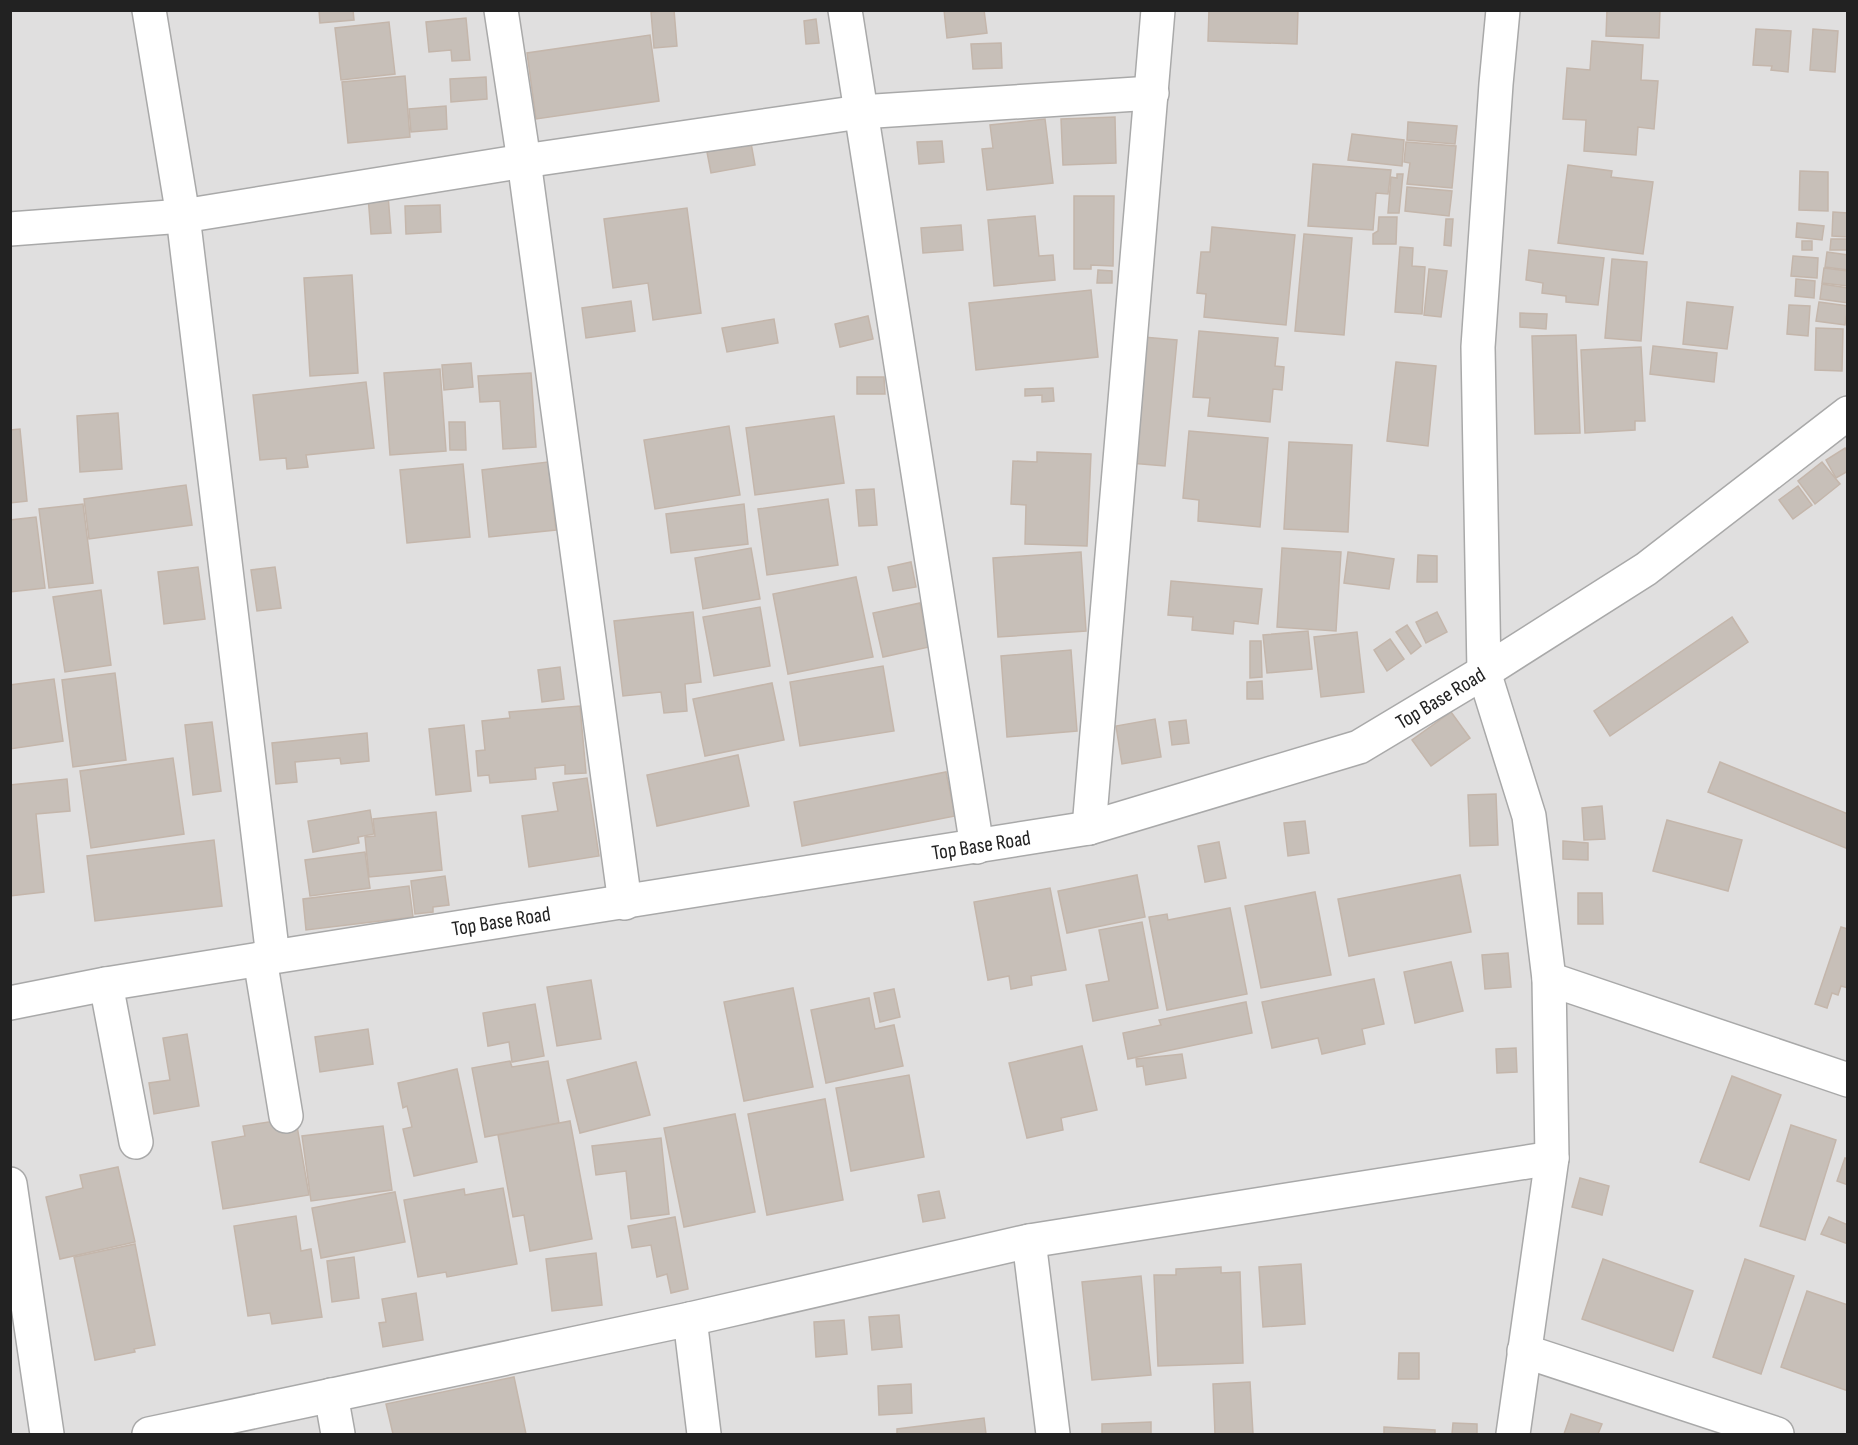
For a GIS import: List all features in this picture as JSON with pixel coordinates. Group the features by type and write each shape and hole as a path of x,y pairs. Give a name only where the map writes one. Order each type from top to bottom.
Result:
{"street":[{"path":"149,10 183,216 266,958 286,1116"},
{"path":"501,10 525,161 625,903"},
{"path":"845,10 977,847"},
{"path":"1089,828 1158,10"},
{"path":"1503,10 1478,347 1484,672 1529,816 1549,979 1552,1158 1513,1434"},
{"path":"10,229 183,216 525,161 860,112 1152,93"},
{"name":"Top Base Road","path":"10,1003 106,984 266,958 1089,828 1359,747 1484,672 1646,569 1848,413"},
{"path":"1549,979 1848,1080"},
{"path":"106,984 136,1142"},
{"path":"149,1434 690,1319 1029,1241 1552,1158"},
{"path":"10,1184 47,1434"},
{"path":"1029,1241 1053,1434"},
{"path":"690,1319 704,1434"},
{"path":"1524,1351 1777,1434"},
{"path":"331,1395 338,1434"}],"shaded area":[{"path":"11,11 1847,11 1847,1434 11,1434"}],"building":[{"path":"319,10 353,10 354,20 320,23"},
{"path":"674,10 677,46 654,48 651,12"},
{"path":"944,10 984,10 987,33 947,38"},
{"path":"1209,10 1298,10 1297,44 1208,41"},
{"path":"1607,10 1660,10 1659,38 1606,36"},
{"path":"466,18 470,60 452,61 451,50 429,52 426,22"},
{"path":"816,19 819,43 806,44 804,21"},
{"path":"389,22 395,74 341,80 335,28"},
{"path":"1756,29 1791,31 1788,72 1771,70 1772,66 1753,65"},
{"path":"1813,29 1838,31 1835,72 1810,70"},
{"path":"650,35 659,101 536,119 527,53"},
{"path":"1592,41 1643,45 1641,80 1658,81 1654,129 1638,127 1636,155 1584,151 1586,120 1563,119 1567,68 1590,70"},
{"path":"1001,43 1002,68 973,69 971,44"},
{"path":"405,76 410,137 348,143 342,82"},
{"path":"486,77 487,99 451,102 450,79"},
{"path":"446,106 447,129 411,132 409,109"},
{"path":"1115,117 1116,163 1063,165 1061,119"},
{"path":"1045,119 1053,183 987,190 982,149 993,148 990,125"},
{"path":"1408,122 1457,126 1455,144 1407,140"},
{"path":"1352,134 1404,140 1402,166 1348,160"},
{"path":"942,141 944,162 919,164 917,142"},
{"path":"1406,142 1456,146 1452,188 1407,184 1410,163 1404,162"},
{"path":"751,143 755,165 711,173 707,152"},
{"path":"1313,164 1391,170 1388,194 1376,193 1373,230 1308,226"},
{"path":"1568,165 1612,171 1611,177 1653,182 1643,254 1558,243"},
{"path":"1800,171 1828,172 1828,211 1799,210"},
{"path":"1397,174 1403,174 1399,213 1388,213 1391,177 1397,178"},
{"path":"1407,187 1452,191 1449,216 1405,211"},
{"path":"388,195 391,233 371,234 368,196"},
{"path":"1074,196 1114,196 1113,266 1091,265 1091,269 1074,269"},
{"path":"440,205 441,232 406,234 405,206"},
{"path":"687,208 701,313 653,320 648,283 613,288 604,219"},
{"path":"1833,212 1848,213 1848,237 1832,236"},
{"path":"1035,216 1039,256 1053,255 1055,280 994,286 988,220"},
{"path":"1379,217 1397,217 1396,244 1373,244 1373,234 1378,231"},
{"path":"1446,219 1453,219 1451,246 1444,245"},
{"path":"1797,223 1824,226 1822,240 1796,237"},
{"path":"961,225 963,250 923,253 921,228"},
{"path":"1212,227 1295,235 1286,325 1204,317 1206,294 1197,293 1201,252 1210,252"},
{"path":"1304,234 1352,238 1344,335 1295,331"},
{"path":"1831,239 1848,239 1848,250 1830,250"},
{"path":"1802,241 1812,241 1812,250 1802,250"},
{"path":"1400,247 1413,248 1412,266 1425,267 1422,314 1395,312"},
{"path":"1529,250 1604,258 1598,305 1566,302 1566,296 1542,293 1543,283 1526,280"},
{"path":"1827,252 1848,255 1848,270 1825,267"},
{"path":"1793,256 1818,258 1817,278 1791,276"},
{"path":"1612,259 1647,262 1641,341 1605,338"},
{"path":"1824,268 1848,271 1848,286 1822,283"},
{"path":"1429,269 1447,271 1441,317 1424,315"},
{"path":"1098,270 1112,271 1112,283 1097,283"},
{"path":"352,275 358,373 310,376 304,278"},
{"path":"1796,279 1815,281 1814,298 1795,296"},
{"path":"1822,284 1848,288 1848,303 1820,299"},
{"path":"1091,290 1098,357 976,370 969,303"},
{"path":"631,301 635,331 586,338 582,308"},
{"path":"1687,302 1733,307 1727,349 1683,344"},
{"path":"1819,302 1848,306 1845,325 1816,321"},
{"path":"1789,305 1810,306 1808,336 1787,334"},
{"path":"1520,313 1547,314 1546,329 1520,327"},
{"path":"868,316 873,339 840,347 835,324"},
{"path":"774,319 778,343 727,352 722,328"},
{"path":"1816,328 1843,329 1842,371 1815,370"},
{"path":"1199,331 1278,338 1275,366 1284,367 1282,390 1273,389 1270,422 1208,416 1210,398 1193,397"},
{"path":"1576,335 1580,433 1535,434 1532,336"},
{"path":"1143,337 1177,340 1165,466 1130,463"},
{"path":"1653,346 1717,353 1714,382 1650,374"},
{"path":"1641,347 1645,421 1635,421 1635,430 1585,433 1581,350"},
{"path":"1396,362 1436,366 1428,446 1387,441"},
{"path":"471,363 473,387 444,390 442,365"},
{"path":"440,369 446,451 390,455 384,373"},
{"path":"531,373 536,447 503,449 500,401 480,402 478,376"},
{"path":"857,377 884,377 885,394 857,394"},
{"path":"366,382 374,448 306,455 308,467 287,469 286,458 260,460 253,395"},
{"path":"1053,388 1054,401 1042,402 1042,395 1025,396 1025,389"},
{"path":"118,413 122,469 80,472 77,416"},
{"path":"834,416 844,483 755,495 746,428"},
{"path":"449,422 465,422 466,450 450,450"},
{"path":"729,426 740,495 655,509 644,440"},
{"path":"20,429 27,501 10,503 10,430"},
{"path":"1189,431 1268,438 1260,527 1198,521 1199,500 1183,498"},
{"path":"1289,442 1352,445 1348,532 1284,529"},
{"path":"1845,448 1848,453 1848,471 1836,478 1826,460"},
{"path":"1037,452 1091,454 1087,546 1025,544 1026,505 1011,504 1013,461 1037,462"},
{"path":"548,462 556,530 489,537 482,470"},
{"path":"1822,462 1840,484 1815,504 1798,481"},
{"path":"463,464 470,537 407,543 400,470"},
{"path":"186,485 192,525 89,539 84,499"},
{"path":"1798,486 1812,505 1793,519 1779,500"},
{"path":"874,489 877,525 859,526 856,490"},
{"path":"828,499 838,565 767,575 758,509"},
{"path":"83,504 93,583 49,588 39,509"},
{"path":"744,504 748,544 671,553 666,514"},
{"path":"36,517 45,588 10,592 10,520"},
{"path":"751,548 760,599 703,609 695,558"},
{"path":"1282,548 1341,552 1336,631 1277,627"},
{"path":"1081,552 1086,631 998,637 993,558"},
{"path":"1348,552 1394,559 1389,589 1344,583"},
{"path":"1418,555 1437,556 1437,582 1417,582"},
{"path":"911,562 916,587 893,591 888,567"},
{"path":"198,567 205,619 164,624 158,572"},
{"path":"275,567 281,608 257,611 251,570"},
{"path":"856,577 873,657 788,674 773,594"},
{"path":"1171,581 1262,589 1258,624 1234,621 1233,634 1192,630 1193,617 1168,615"},
{"path":"101,590 111,665 65,672 53,597"},
{"path":"920,603 929,647 883,657 873,613"},
{"path":"760,607 770,666 714,676 703,617"},
{"path":"693,612 701,682 685,684 687,711 664,713 661,692 623,696 614,621"},
{"path":"1437,612 1447,632 1426,643 1416,622"},
{"path":"1732,617 1748,642 1610,736 1594,711"},
{"path":"1407,625 1421,646 1411,654 1396,632"},
{"path":"1308,631 1312,669 1267,673 1263,635"},
{"path":"1357,632 1364,692 1321,697 1314,637"},
{"path":"1390,639 1404,659 1387,671 1374,650"},
{"path":"1250,641 1261,641 1262,677 1250,678"},
{"path":"1071,650 1077,731 1007,737 1001,656"},
{"path":"883,666 894,731 800,746 790,682"},
{"path":"560,667 564,699 542,702 538,670"},
{"path":"115,673 126,760 73,767 62,680"},
{"path":"54,679 63,741 10,749 10,685"},
{"path":"1262,681 1263,699 1247,699 1247,682"},
{"path":"772,683 784,740 705,756 693,699"},
{"path":"580,706 586,773 565,774 565,765 535,768 536,779 490,783 489,775 478,776 476,751 485,750 482,721 510,718 509,712"},
{"path":"1451,712 1470,738 1431,766 1412,740"},
{"path":"1155,719 1161,757 1122,764 1116,726"},
{"path":"1186,720 1189,743 1172,745 1169,722"},
{"path":"212,722 221,791 193,795 185,725"},
{"path":"464,725 471,791 436,795 429,729"},
{"path":"367,733 369,761 341,764 340,758 295,762 297,782 276,784 272,743"},
{"path":"738,755 749,806 657,826 647,775"},
{"path":"173,758 184,834 91,848 80,771"},
{"path":"1720,762 1848,814 1848,849 1708,792"},
{"path":"946,772 955,816 802,846 794,802"},
{"path":"587,778 599,856 529,867 522,816 558,811 553,783"},
{"path":"67,779 70,811 36,814 44,892 10,896 10,785"},
{"path":"1496,794 1498,845 1470,846 1468,795"},
{"path":"1602,806 1605,839 1584,840 1582,808"},
{"path":"370,810 374,834 358,837 359,843 313,852 308,821"},
{"path":"436,812 442,870 369,877 365,837 375,836 373,819"},
{"path":"1667,820 1742,840 1728,891 1653,871"},
{"path":"1305,821 1309,853 1288,856 1284,823"},
{"path":"214,840 222,906 95,921 87,856"},
{"path":"1563,841 1588,843 1588,860 1563,859"},
{"path":"1219,842 1226,878 1205,882 1198,846"},
{"path":"365,852 370,888 310,896 305,860"},
{"path":"1137,875 1145,917 1067,933 1058,891"},
{"path":"1460,875 1471,932 1349,956 1338,899"},
{"path":"445,876 449,905 433,907 433,912 415,914 411,881"},
{"path":"409,886 413,917 306,930 303,899"},
{"path":"1050,888 1066,970 1031,976 1032,985 1011,989 1009,976 988,980 974,902"},
{"path":"1315,892 1331,975 1261,988 1245,906"},
{"path":"1578,893 1602,893 1603,924 1578,924"},
{"path":"1230,908 1247,994 1167,1010 1149,917 1167,914 1168,920"},
{"path":"1142,922 1158,1008 1093,1021 1086,985 1109,981 1099,930"},
{"path":"1841,927 1848,929 1848,988 1841,986 1838,995 1832,993 1827,1008 1815,1004"},
{"path":"1508,953 1511,987 1485,989 1482,955"},
{"path":"1451,962 1463,1011 1415,1023 1404,972"},
{"path":"1374,979 1384,1024 1362,1029 1365,1044 1322,1054 1318,1038 1272,1048 1262,1002"},
{"path":"591,980 601,1039 557,1046 547,987"},
{"path":"793,988 813,1087 744,1101 724,1002"},
{"path":"894,989 900,1017 880,1022 874,993"},
{"path":"869,998 875,1029 894,1025 903,1066 826,1083 811,1010"},
{"path":"1246,1002 1252,1033 1128,1059 1123,1033 1161,1025 1159,1020"},
{"path":"535,1004 544,1056 512,1062 509,1042 488,1046 483,1013"},
{"path":"368,1029 373,1064 320,1072 315,1037"},
{"path":"187,1034 199,1106 154,1114 149,1083 170,1080 163,1038"},
{"path":"1082,1046 1097,1110 1061,1118 1063,1130 1027,1138 1009,1063"},
{"path":"1516,1048 1517,1072 1497,1073 1496,1049"},
{"path":"1182,1054 1186,1078 1146,1085 1143,1066 1137,1067 1136,1059"},
{"path":"510,1061 512,1067 548,1061 559,1123 485,1137 472,1068"},
{"path":"636,1062 650,1115 580,1133 567,1080"},
{"path":"457,1069 477,1162 414,1176 403,1129 412,1127 407,1106 403,1108 398,1083"},
{"path":"909,1075 924,1157 851,1171 836,1088"},
{"path":"1732,1076 1781,1095 1749,1180 1700,1162"},
{"path":"825,1099 843,1200 767,1215 748,1114"},
{"path":"735,1114 755,1212 684,1227 664,1128"},
{"path":"282,1120 297,1126 309,1195 223,1209 212,1142 245,1136 243,1126"},
{"path":"570,1121 592,1239 530,1251 524,1215 513,1217 498,1135"},
{"path":"1791,1125 1836,1140 1805,1240 1760,1226"},
{"path":"383,1126 392,1190 311,1201 302,1136"},
{"path":"661,1138 669,1214 631,1219 626,1171 596,1175 592,1146"},
{"path":"1845,1158 1848,1159 1848,1185 1837,1181"},
{"path":"118,1167 135,1242 60,1259 46,1197 83,1188 80,1175"},
{"path":"1580,1178 1609,1186 1602,1215 1572,1207"},
{"path":"503,1188 517,1264 447,1277 446,1272 418,1277 404,1200 464,1189 465,1195"},
{"path":"939,1191 945,1218 923,1222 918,1195"},
{"path":"395,1192 405,1242 321,1258 312,1208"},
{"path":"296,1216 301,1251 311,1249 322,1317 272,1324 270,1313 248,1316 234,1226"},
{"path":"675,1217 688,1289 671,1293 667,1274 657,1277 651,1245 632,1248 628,1226"},
{"path":"1829,1217 1848,1225 1848,1244 1821,1234"},
{"path":"135,1244 155,1345 134,1349 135,1352 95,1360 74,1257"},
{"path":"596,1253 602,1305 552,1311 546,1259"},
{"path":"354,1257 359,1298 332,1302 327,1261"},
{"path":"1603,1259 1693,1291 1673,1351 1582,1319"},
{"path":"1745,1259 1794,1276 1761,1374 1713,1357"},
{"path":"1301,1264 1305,1324 1263,1327 1259,1267"},
{"path":"1221,1267 1221,1273 1240,1272 1243,1363 1158,1366 1154,1275 1176,1275 1176,1269"},
{"path":"1141,1276 1151,1375 1092,1380 1082,1282"},
{"path":"1807,1291 1848,1305 1848,1391 1781,1367"},
{"path":"416,1293 423,1340 383,1347 379,1323 386,1322 382,1299"},
{"path":"899,1315 902,1347 872,1350 869,1317"},
{"path":"844,1320 847,1354 816,1357 814,1322"},
{"path":"1399,1353 1419,1353 1419,1379 1398,1379"},
{"path":"514,1377 526,1434 393,1434 386,1404"},
{"path":"1250,1382 1253,1434 1215,1434 1213,1384"},
{"path":"911,1384 912,1413 879,1415 878,1386"},
{"path":"1571,1414 1602,1424 1598,1434 1564,1434"},
{"path":"984,1418 986,1434 897,1434 897,1429"},
{"path":"1151,1422 1151,1434 1102,1434 1102,1424"},
{"path":"1453,1423 1477,1424 1477,1434 1452,1434"},
{"path":"1384,1427 1435,1430 1435,1434 1384,1434"}]}
